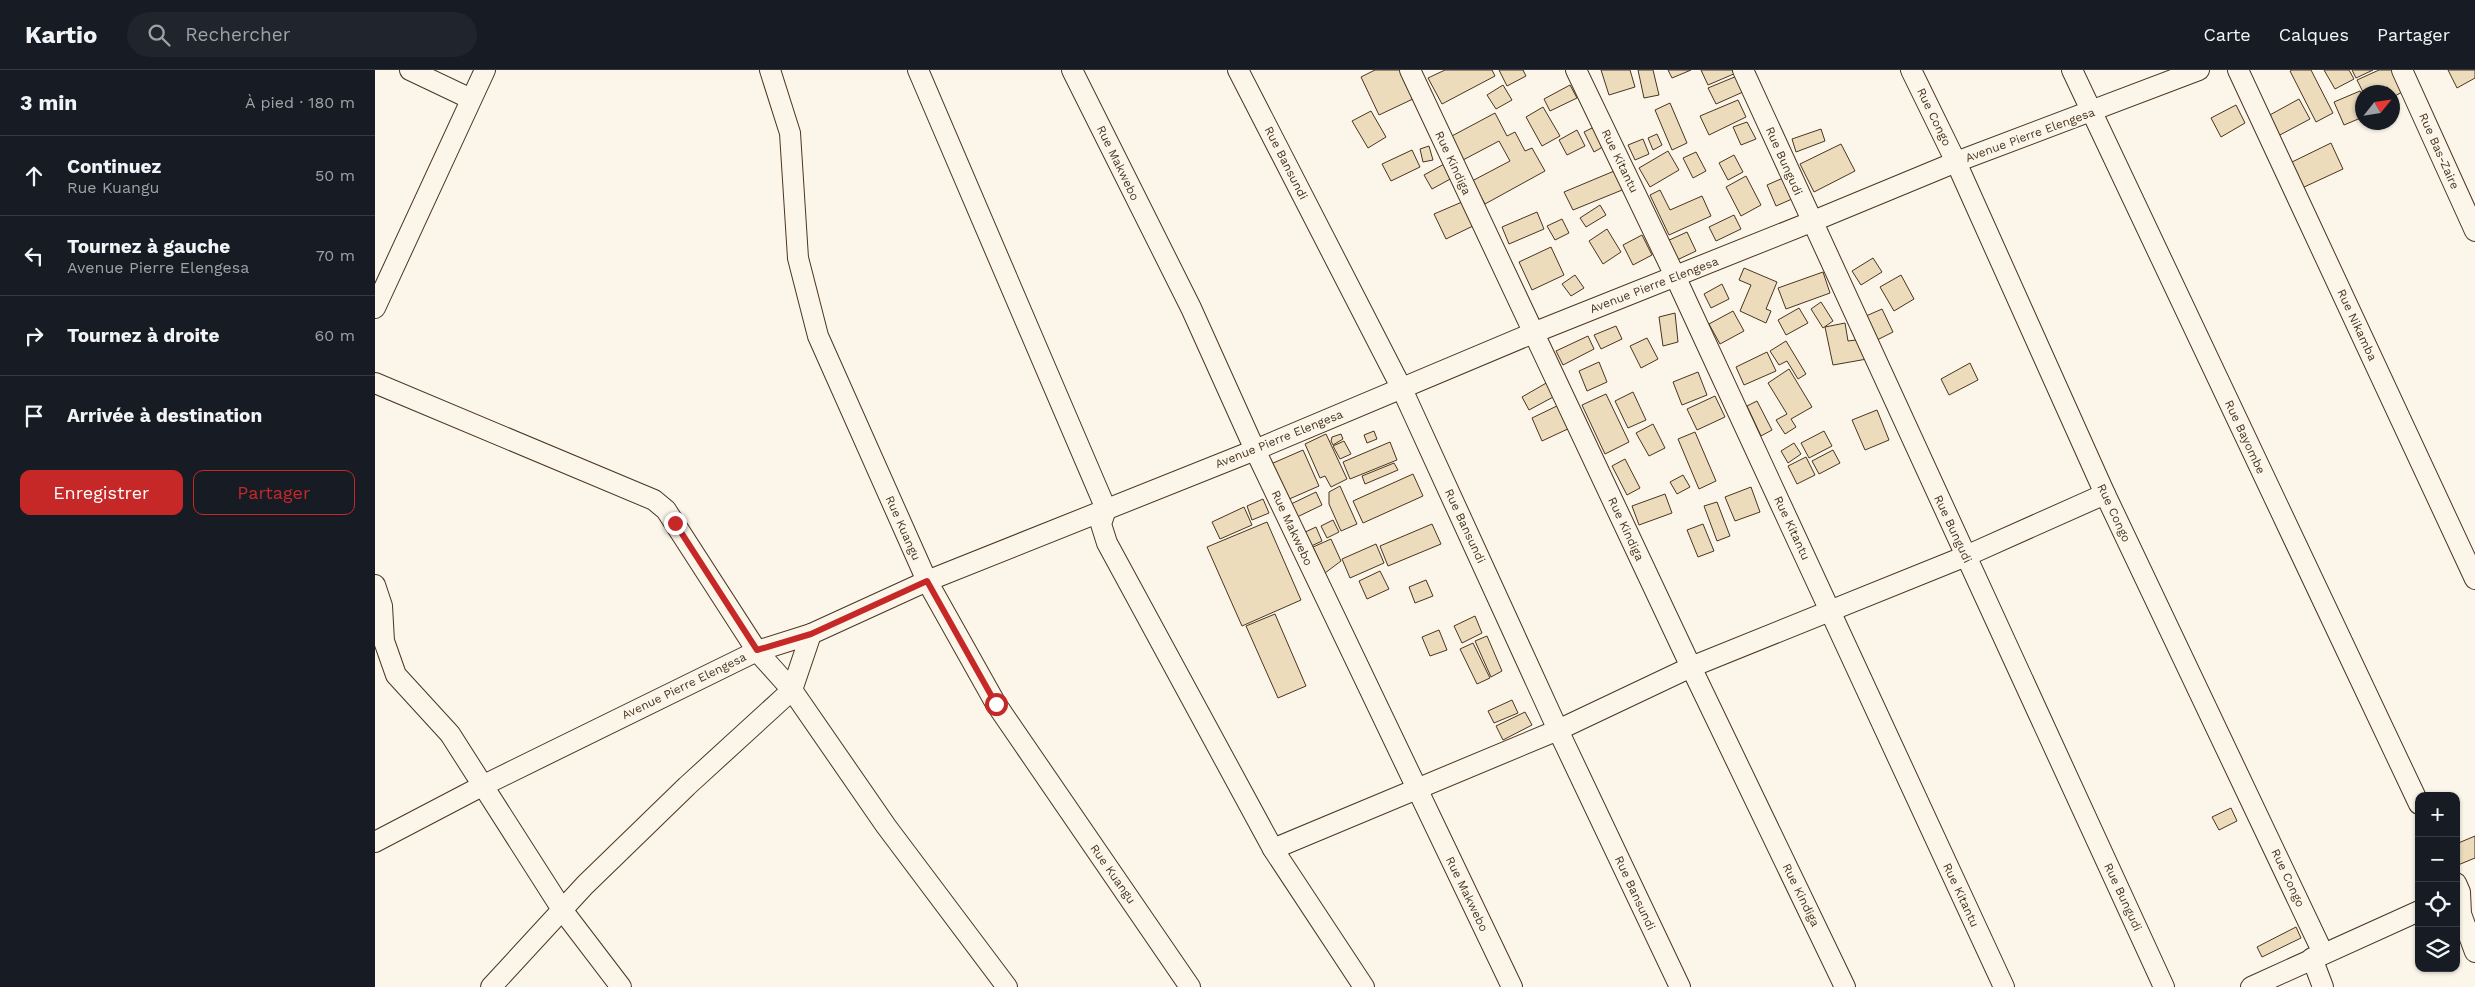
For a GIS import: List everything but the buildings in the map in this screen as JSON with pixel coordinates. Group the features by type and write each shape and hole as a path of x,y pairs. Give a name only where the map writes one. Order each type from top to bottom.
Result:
{"street":[{"path":"410,70 471,99"},
{"path":"375,308 485,70"},
{"name":"Rue Kuangu","path":"770,70 790,133 798,258 818,336 927,581 996,704 1190,987"},
{"path":"918,70 1107,509 1101,524 1107,543 1273,849 1364,987"},
{"name":"Rue Makwebo","path":"1072,70 1191,308 1255,450 1512,987"},
{"name":"Rue Bansundi","path":"1238,70 1402,389 1558,730 1680,987"},
{"name":"Rue Kindiga","path":"1410,70 1691,667 1845,987"},
{"name":"Rue Kitantu","path":"1576,70 1675,276 2004,987"},
{"name":"Rue Bungudi","path":"1743,70 1811,222 2164,987"},
{"name":"Rue Congo","path":"1911,70 1956,162 2105,494 2318,955 2323,987"},
{"name":"Rue Bayombe","path":"2072,70 2415,796"},
{"name":"Avenue Pierre Elengesa","path":"377,839 757,650 811,634 927,581 1255,450 1533,333 1956,162 2199,70"},
{"name":"Rue Nikamba","path":"2238,70 2475,579"},
{"name":"Rue Bas-Zaire","path":"2402,70 2475,231"},
{"path":"375,383 654,500 666,510 757,650 792,690 887,826 1007,987"},
{"path":"1273,849 1558,730 1691,667 1966,556 2105,494"},
{"path":"375,585 382,606 384,641 396,675 450,734 563,911 621,987"},
{"path":"491,987 563,911 573,897 687,786 792,690 811,634"},
{"path":"2462,889 2461,914 2475,952"},
{"path":"2251,987 2318,955 2415,913"}],"route":[{"path":"675,523 757,650 811,634 927,581 996,704"}]}
